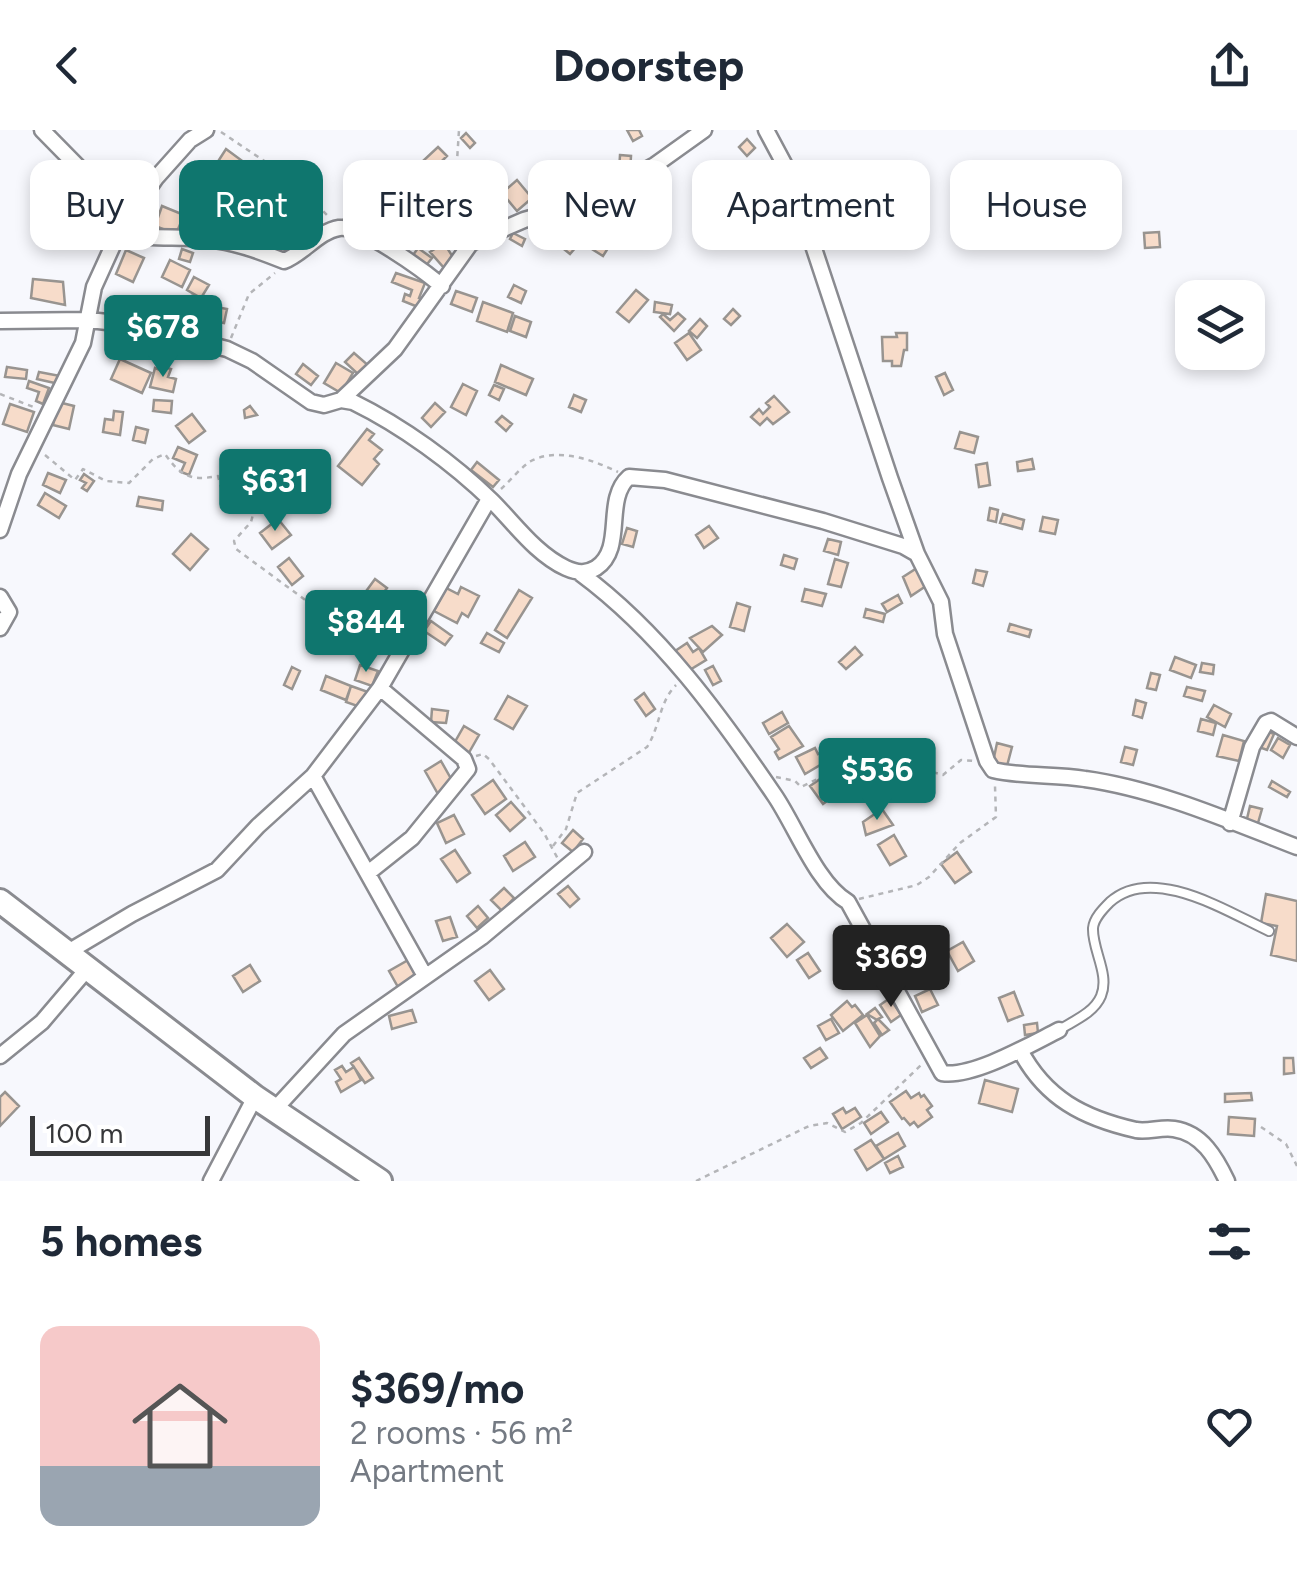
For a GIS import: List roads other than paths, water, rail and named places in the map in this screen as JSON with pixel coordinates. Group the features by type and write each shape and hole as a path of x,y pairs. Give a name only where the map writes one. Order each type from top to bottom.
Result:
{"main road":[{"path":"0,901 265,1103 380,1181"}],"street":[{"path":"42,130 72,160"},
{"path":"159,177 190,140 206,130"},
{"path":"0,321 89,320 134,325 227,349 252,361 311,402 341,400 382,363 442,286 466,248 480,237 587,202 655,165 704,130"},
{"path":"766,130 789,173 917,554 941,602 945,634 990,766 1085,778 1171,801 1297,847"},
{"path":"159,240 203,238 260,250 284,261 339,228 370,238 442,286"},
{"path":"0,530 19,474 83,344 94,288 112,250"},
{"path":"341,400 369,410 436,454 490,498 529,541 580,573 638,622 686,676 760,776 832,890 848,902 939,1070 947,1075 1020,1050 1059,1030"},
{"path":"580,573 591,571 606,557 618,490 629,477 666,480 724,494 903,546 917,554"},
{"path":"68,952 217,870 313,776 398,660 490,498"},
{"path":"0,597 9,612 0,628"},
{"path":"368,872 412,838 468,770 467,763 380,688"},
{"path":"1230,823 1252,747 1266,723 1271,721 1297,737"},
{"path":"313,776 425,976"},
{"path":"211,1181 265,1103 344,1034 482,937 584,852"},
{"path":"0,1056 42,1022 88,968"},
{"path":"1020,1050 1036,1079 1076,1109 1150,1132 1174,1129 1188,1134 1210,1149 1227,1181"}],"lane":[{"path":"1059,1030 1089,1011 1100,997 1104,985 1093,926 1101,912 1126,890 1168,890 1269,931"}]}
